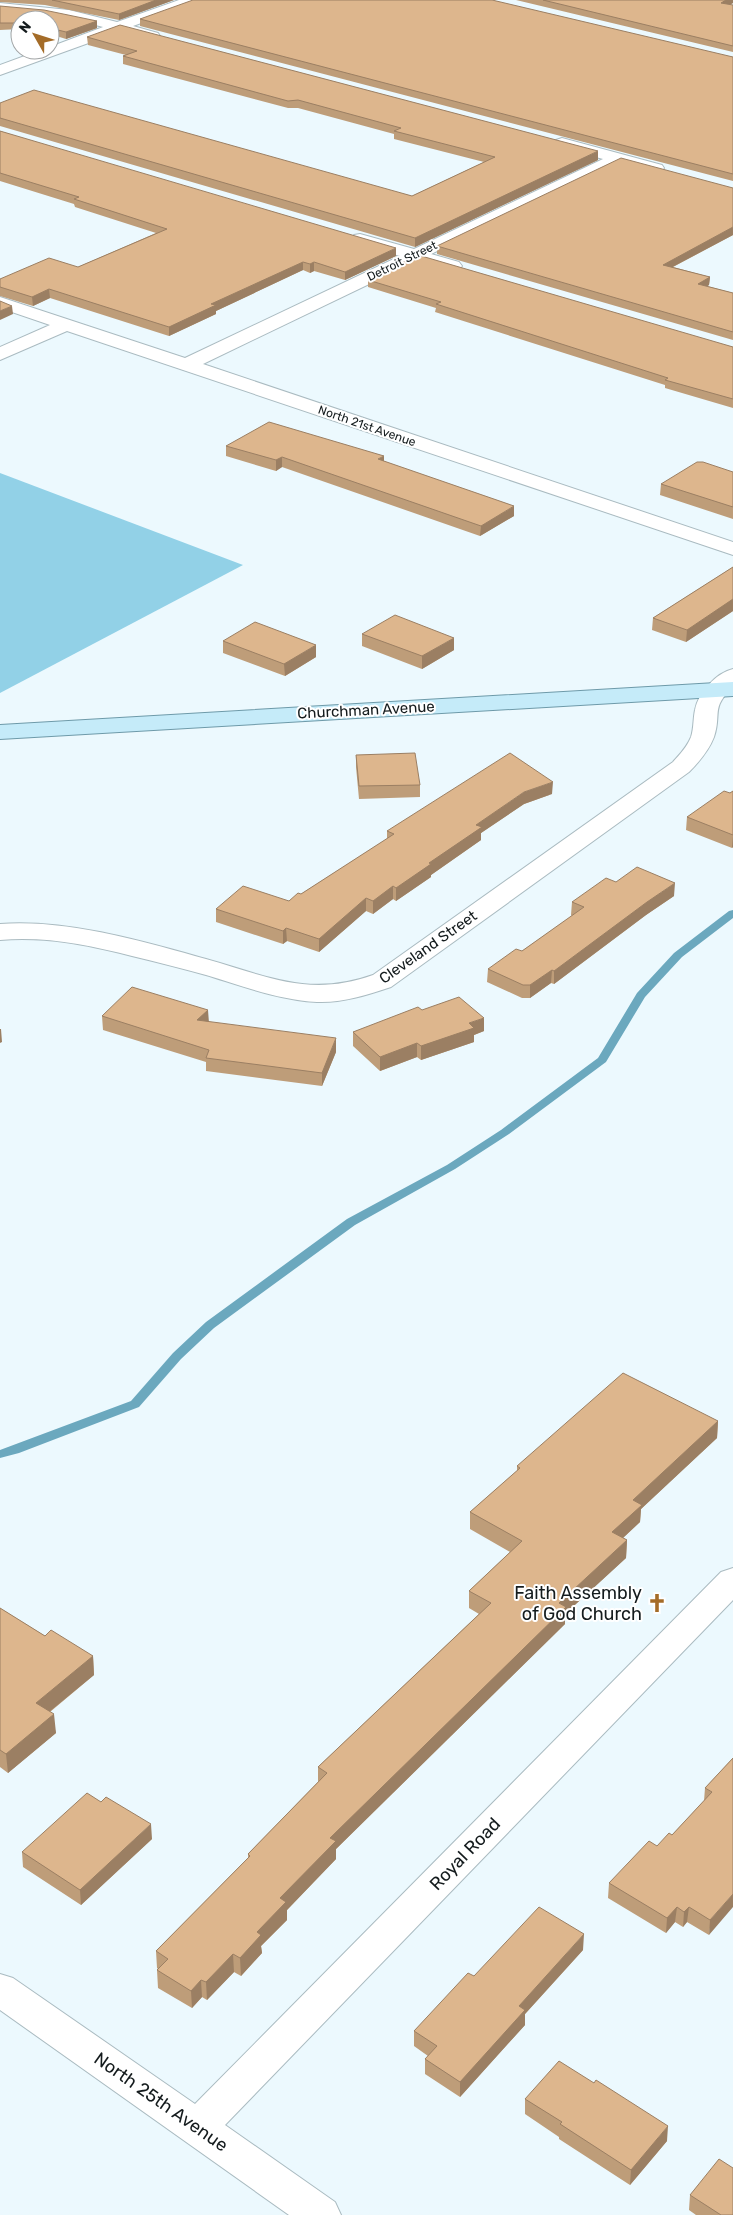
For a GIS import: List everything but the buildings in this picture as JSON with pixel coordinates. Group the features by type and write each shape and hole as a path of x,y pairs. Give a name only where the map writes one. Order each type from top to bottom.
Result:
{"main road":[{"name":"Churchman Avenue","path":"0,732 728,685"}],"street":[{"path":"0,70 192,0"},
{"path":"0,7 61,13 166,39"},
{"path":"550,140 675,173"},
{"name":"Detroit Street","path":"186,365 618,158"},
{"path":"348,235 471,271"},
{"name":"North 21st Avenue","path":"0,302 733,549"},
{"path":"0,354 67,324"},
{"name":"Cleveland Street","path":"0,932 32,930 65,932 186,962 297,994 335,994 371,986 390,975 681,766 696,750 705,726 705,710 710,699 728,685"},
{"name":"Royal Road","path":"198,2128 733,1580"},
{"name":"North 25th Avenue","path":"0,1989 321,2215"}],"shaded area":[{"path":"0,473 243,565 0,693"}],"waterway":[{"path":"0,1454 135,1404 177,1356 210,1325 351,1222 451,1167 505,1132 602,1060 641,995 678,955 733,913"}],"place":[{"name":"Faith Assembly of God Church","path":"657,1603"}]}
